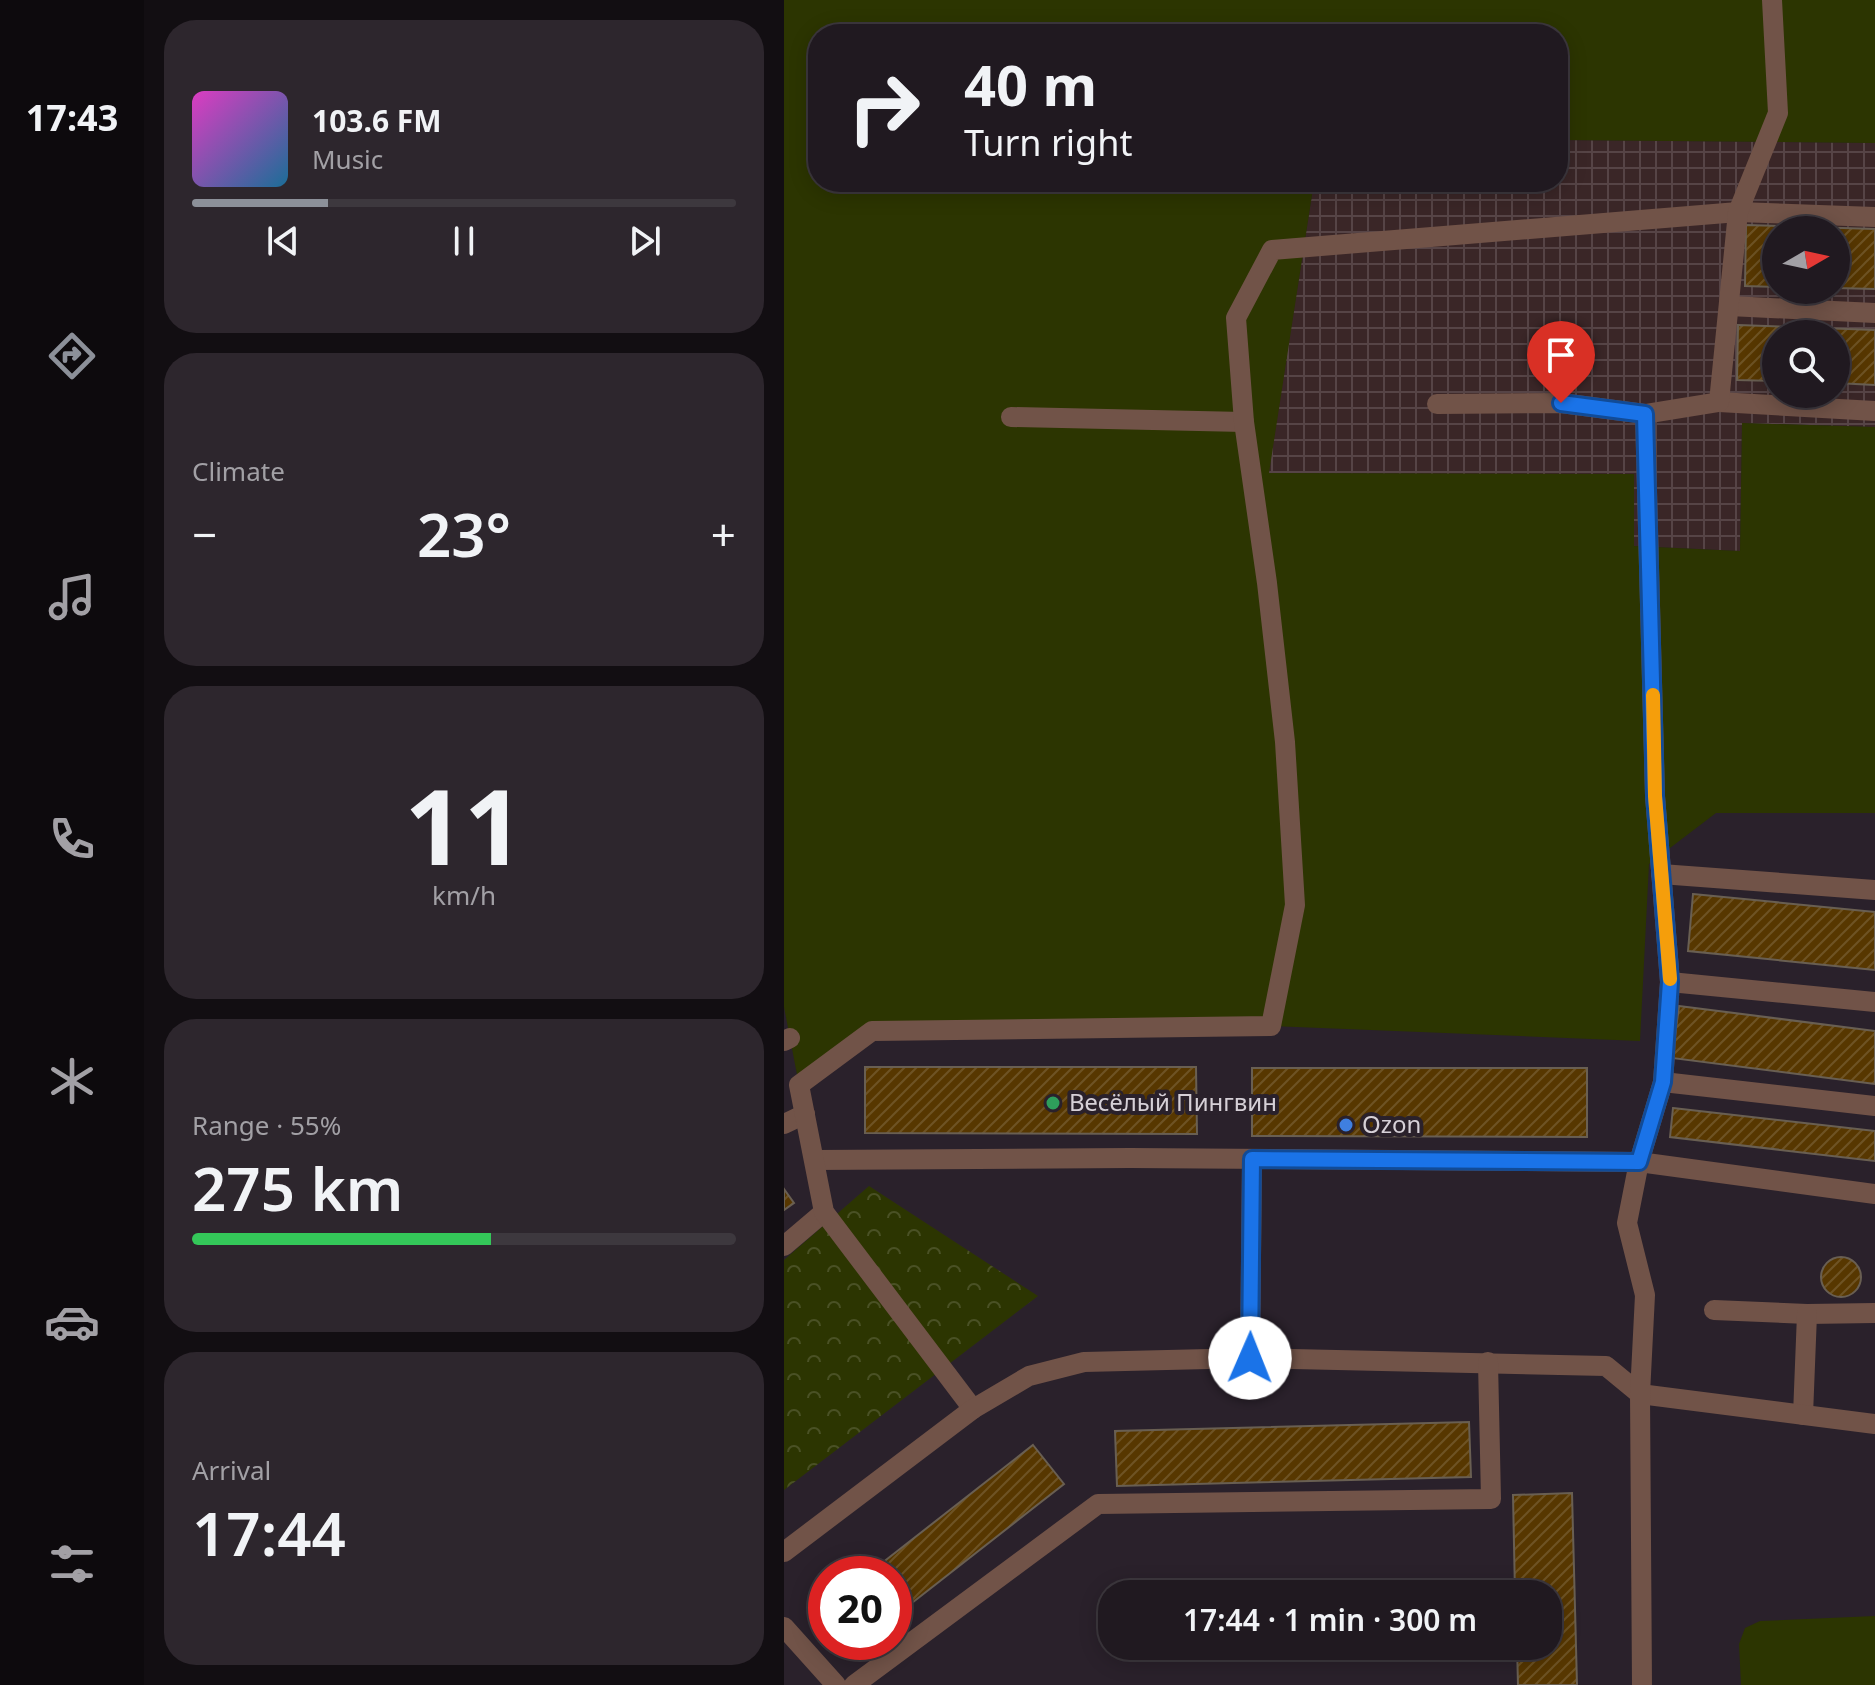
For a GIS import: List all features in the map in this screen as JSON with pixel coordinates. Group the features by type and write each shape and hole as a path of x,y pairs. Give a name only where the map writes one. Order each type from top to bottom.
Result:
{"street":[{"path":"1719,402 1738,212 1778,113 1772,0"},
{"path":"973,1409 824,1212 799,1085 872,1031 1271,1026 1295,905 1285,742 1244,422 1236,318 1272,250 1738,212 1875,217"},
{"path":"1729,306 1875,313"},
{"path":"1437,404 1561,403 1645,414 1719,402 1875,411"},
{"path":"1642,1685 1640,1394 1645,1295 1627,1223 1639,1162 1663,1082 1670,982 1655,796 1645,414"},
{"path":"1011,417 1244,422"},
{"path":"1661,874 1875,890"},
{"path":"1670,982 1875,1002"},
{"path":"1663,1082 1875,1106"},
{"path":"784,1124 805,1114"},
{"path":"1250,1358 1252,1159"},
{"path":"815,1160 1639,1162 1875,1194"},
{"path":"784,1246 824,1212"},
{"path":"1714,1310 1875,1313"},
{"path":"1803,1415 1807,1314"},
{"path":"784,1552 973,1409 1029,1376 1084,1362 1250,1358 1606,1366 1640,1394 1875,1424"},
{"path":"854,1685 1098,1504 1491,1499 1488,1362"},
{"path":"784,1627 836,1685"}],"shaded area":[{"path":"1568,140 1875,143 1875,427 1742,423 1740,551 1634,546 1634,475 1268,473 1312,192 1568,192"}],"green space":[{"path":"784,0 1875,0 1875,143 1568,140 1568,24 808,24 808,192 1312,192 1269,473 1634,474 1634,546 1740,551 1742,423 1875,427 1875,813 1716,813 1649,864 1640,1041 1271,1026 872,1031 799,1085 784,1007"},
{"path":"869,1186 1038,1296 784,1490 784,1260"},
{"path":"1875,1616 1875,1685 1741,1685 1739,1644 1745,1628 1760,1621"}],"building":[{"path":"1746,225 1762,225 1762,287 1745,286"},
{"path":"1850,228 1875,229 1875,289 1850,288"},
{"path":"1738,325 1762,326 1762,381 1737,380"},
{"path":"1850,329 1875,330 1875,385 1850,384"},
{"path":"1693,894 1875,912 1875,970 1688,951"},
{"path":"1679,1006 1875,1031 1875,1084 1672,1058"},
{"path":"865,1067 1196,1067 1197,1134 865,1133"},
{"path":"1252,1068 1587,1068 1587,1137 1252,1136"},
{"path":"1673,1108 1875,1131 1875,1161 1670,1137"},
{"path":"784,1189 794,1203 784,1210"},
{"path":"1841,1257 1855,1263 1861,1277 1855,1291 1841,1297 1827,1291 1821,1277 1827,1263"},
{"path":"1469,1422 1471,1477 1117,1486 1115,1431"},
{"path":"1033,1445 1064,1484 912,1603 912,1556 891,1556"},
{"path":"1572,1493 1577,1685 1518,1685 1517,1660 1562,1660 1562,1580 1515,1580 1513,1495"}],"slow traffic":[{"path":"1653,695 1655,796 1670,979"}],"place":[{"name":"Весёлый Пингвин","path":"1053,1103"},
{"name":"Ozon","path":"1346,1125"}],"route":[{"path":"1250,1358 1252,1159 1639,1162 1663,1082 1670,982 1655,796 1645,414 1561,403"}]}
